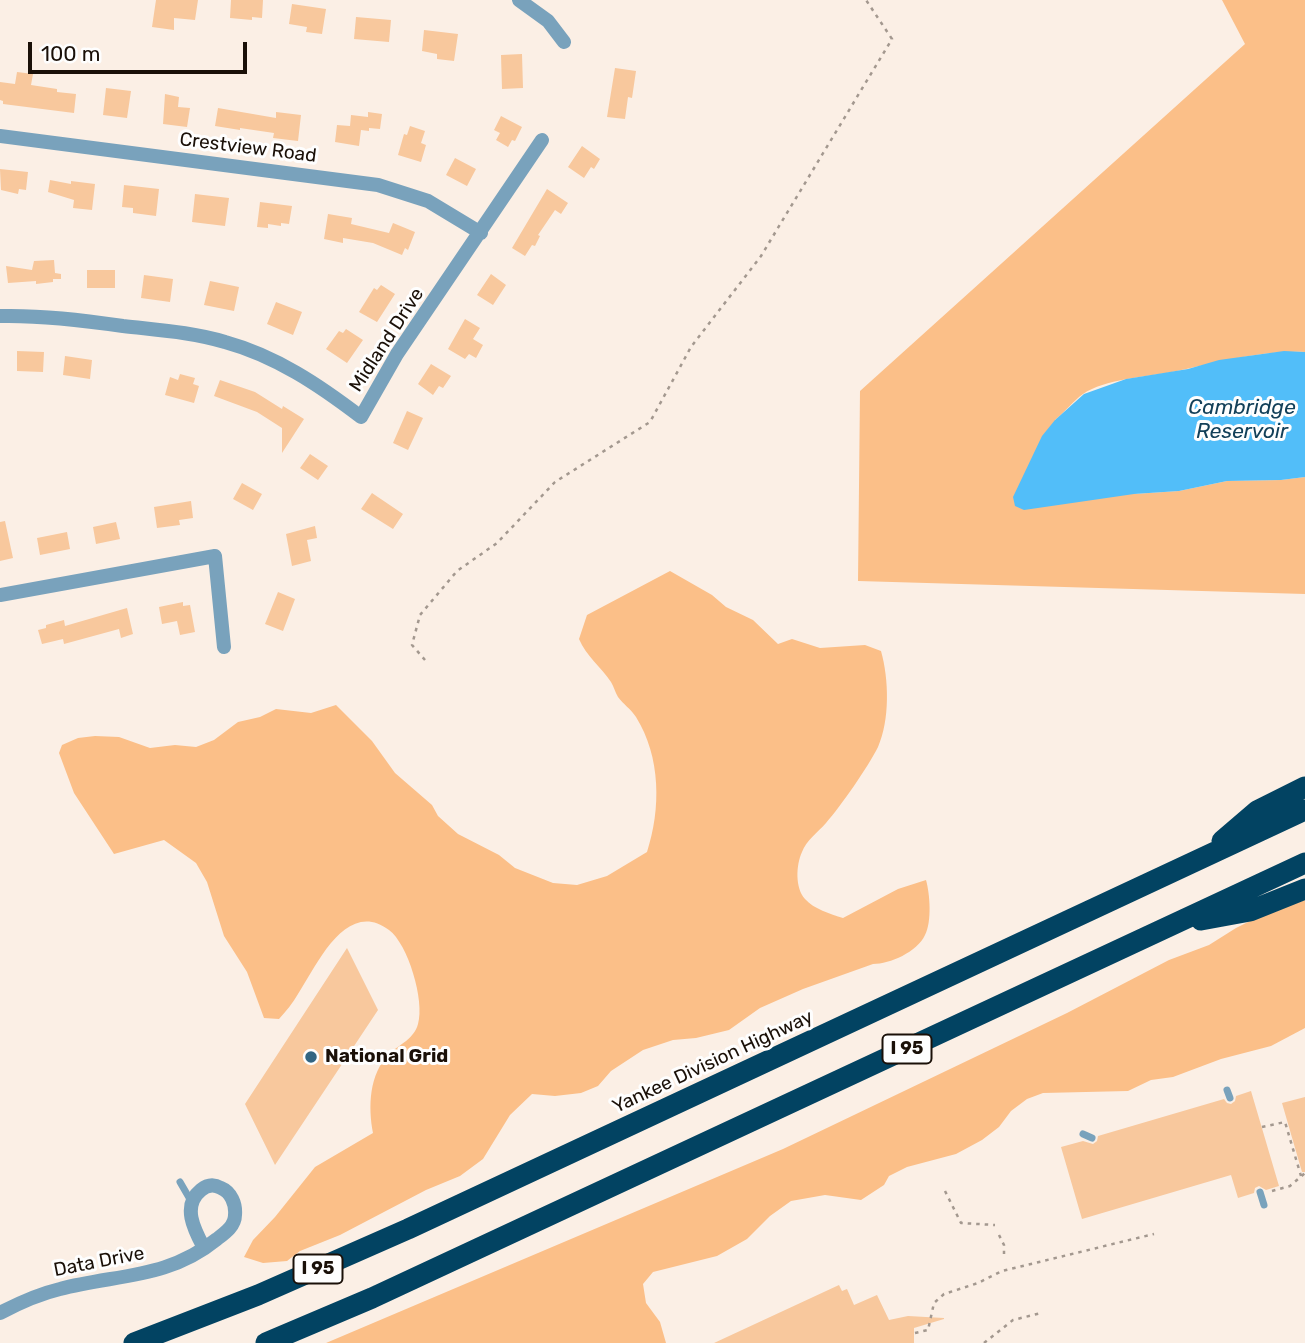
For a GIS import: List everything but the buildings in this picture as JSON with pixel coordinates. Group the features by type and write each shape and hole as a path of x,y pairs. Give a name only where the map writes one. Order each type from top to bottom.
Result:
{"highway":[{"path":"1200,859 1257,811 1305,787"},
{"name":"Yankee Division Highway","path":"134,1343 258,1295 420,1224 1305,810"},
{"name":"I 95","path":"265,1343 372,1298 1305,863"},
{"path":"1168,927 1250,911 1305,889"}],"street":[{"path":"519,0 548,22 564,43"},
{"name":"Crestview Road","path":"0,136 378,185 428,201 481,233"},
{"name":"Midland Drive","path":"0,316 62,317 224,341 299,373 361,416 397,354 542,140"},
{"path":"0,595 215,556 224,648"},
{"name":"Data Drive","path":"0,1313 28,1299 56,1290 163,1269 185,1260 231,1228 235,1208 225,1189 215,1185 206,1187 197,1193 192,1202"},
{"path":"192,1202 192,1222 204,1248"}],"lane":[{"path":"1083,1134 1092,1138"},
{"path":"180,1182 192,1202"},
{"path":"1261,1193 1264,1205"}],"path":[{"path":"425,660 412,645 420,615 457,571 497,543 555,482 650,422 691,347 761,256 892,39 866,0"},
{"path":"1262,1127 1285,1122 1301,1176"},
{"path":"1261,1193 1290,1186 1305,1173"},
{"path":"945,1191 961,1223 995,1225"},
{"path":"915,1333 928,1330 934,1303 944,1294 978,1283 1002,1271 1154,1234"},
{"path":"999,1235 1004,1245 1004,1254"},
{"path":"984,1343 1013,1320 1041,1313"}],"shaded area":[{"path":"1222,0 1305,0 1305,352 1255,355 1102,385 1083,394 1055,420 1134,494 1179,491 1227,481 1305,477 1305,594 858,581 860,391 1245,44"},
{"path":"670,571 712,595 726,607 753,620 778,644 792,639 820,648 865,645 881,651 886,674 887,699 882,736 874,755 854,786 804,848 800,857 798,883 809,903 843,918 898,889 926,880 930,908 925,935 916,947 902,956 803,989 760,1008 729,1030 673,1040 643,1050 611,1071 598,1086 581,1093 555,1096 532,1094 510,1115 483,1159 460,1176 426,1190 340,1235 300,1251 287,1261 263,1263 244,1257 253,1240 315,1167 373,1133 371,1102 377,1071 389,1054 413,1034 418,1024 419,1002 413,974 403,947 389,930 374,922 359,922 334,939 294,1001 279,1019 264,1018 247,972 224,936 207,882 196,863 164,840 114,854 74,793 59,753 62,745 78,738 95,736 119,737 150,748 175,745 196,747 214,740 238,722 260,717 276,709 311,713 336,705 372,741 395,773 432,805 438,816 458,834 499,855 515,868 553,883 577,885 607,876 647,852 656,801 654,766 644,733 632,711 618,697 611,682 579,639 587,615"},
{"path":"1305,900 1305,1028 1271,1046 1221,1059 1173,1077 1151,1080 1128,1091 1043,1093 1027,1099 1011,1111 999,1127 982,1140 956,1154 907,1167 889,1176 884,1185 861,1200 825,1195 791,1201 770,1216 747,1239 717,1256 653,1272 643,1284 646,1303 660,1322 666,1343 326,1343 783,1149 1067,1013 1169,960 1209,945 1264,914"}],"water":[{"name":"Cambridge Reservoir","path":"1284,351 1305,352 1305,477 1227,481 1179,491 1134,494 1024,510 1015,506 1013,497 1042,436 1055,420 1084,394 1126,379 1188,369 1219,360"}],"place":[{"name":"National Grid","path":"311,1057"}]}
